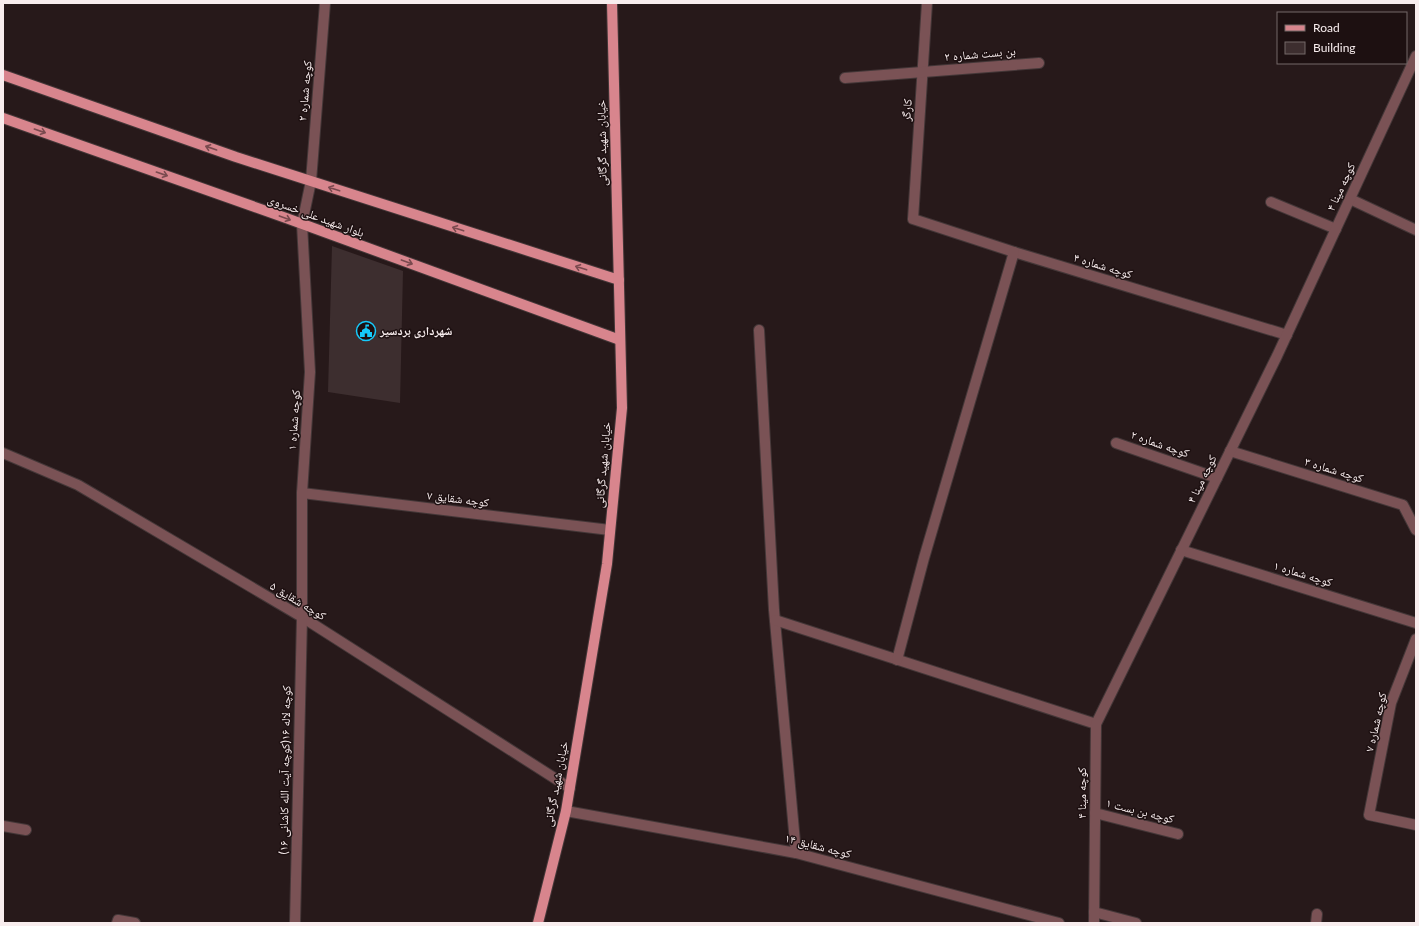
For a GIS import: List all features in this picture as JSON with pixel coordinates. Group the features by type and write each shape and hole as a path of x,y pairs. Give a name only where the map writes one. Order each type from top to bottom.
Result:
{"main road":[{"name":"خیابان شهید گرگانی","path":"538,923 566,811 607,564 622,408 612,3"},
{"path":"3,75 311,181 619,280"},
{"name":"بلوار شهید علی خسروی","path":"3,118 302,224 620,340"}],"street":[{"name":"کوچه شماره ۲","path":"302,224 311,181 325,3"},
{"name":"کارگر","path":"913,219 927,3"},
{"name":"کوچه مینا ۴","path":"1094,923 1096,724 1287,335 1415,60"},
{"name":"بن بست شماره ۲","path":"845,78 1039,62"},
{"path":"1350,199 1416,230"},
{"path":"1271,202 1336,229"},
{"name":"کوچه شماره ۴","path":"913,219 1014,252 1287,335"},
{"name":"کوچه شماره ۱","path":"302,224 310,372 302,493 302,617"},
{"path":"897,660 924,558 1014,252"},
{"path":"759,330 775,620 796,853"},
{"name":"کوچه شماره ۲","path":"1116,443 1217,478"},
{"name":"کوچه شماره ۳","path":"1230,451 1403,505 1416,530"},
{"name":"کوچه شقایق ۵","path":"3,453 78,485 302,617 570,788"},
{"name":"کوچه شقایق ۷","path":"302,493 610,530"},
{"name":"کوچه شماره ۱","path":"1181,550 1416,623"},
{"name":"کوچه لاله ۱۶(کوچه آیت الله کاشانی ۱۶)","path":"295,923 302,617"},
{"path":"775,620 1096,724"},
{"name":"کوچه شماره ۷","path":"1416,638 1391,703 1369,814 1416,825"},
{"name":"کوچه شقایق ۱۴","path":"566,811 796,853 1059,923"},
{"name":"کوچه بن بست ۱","path":"1095,813 1178,834"},
{"path":"3,826 26,830"},
{"path":"1094,912 1136,923"},
{"path":"118,923 118,920 134,923"}],"building":[{"name":"شهرداری بردسیر","path":"332,246 403,271 400,403 328,392"}],"place":[{"name":"شهرداری بردسیر","path":"366,331"}]}
